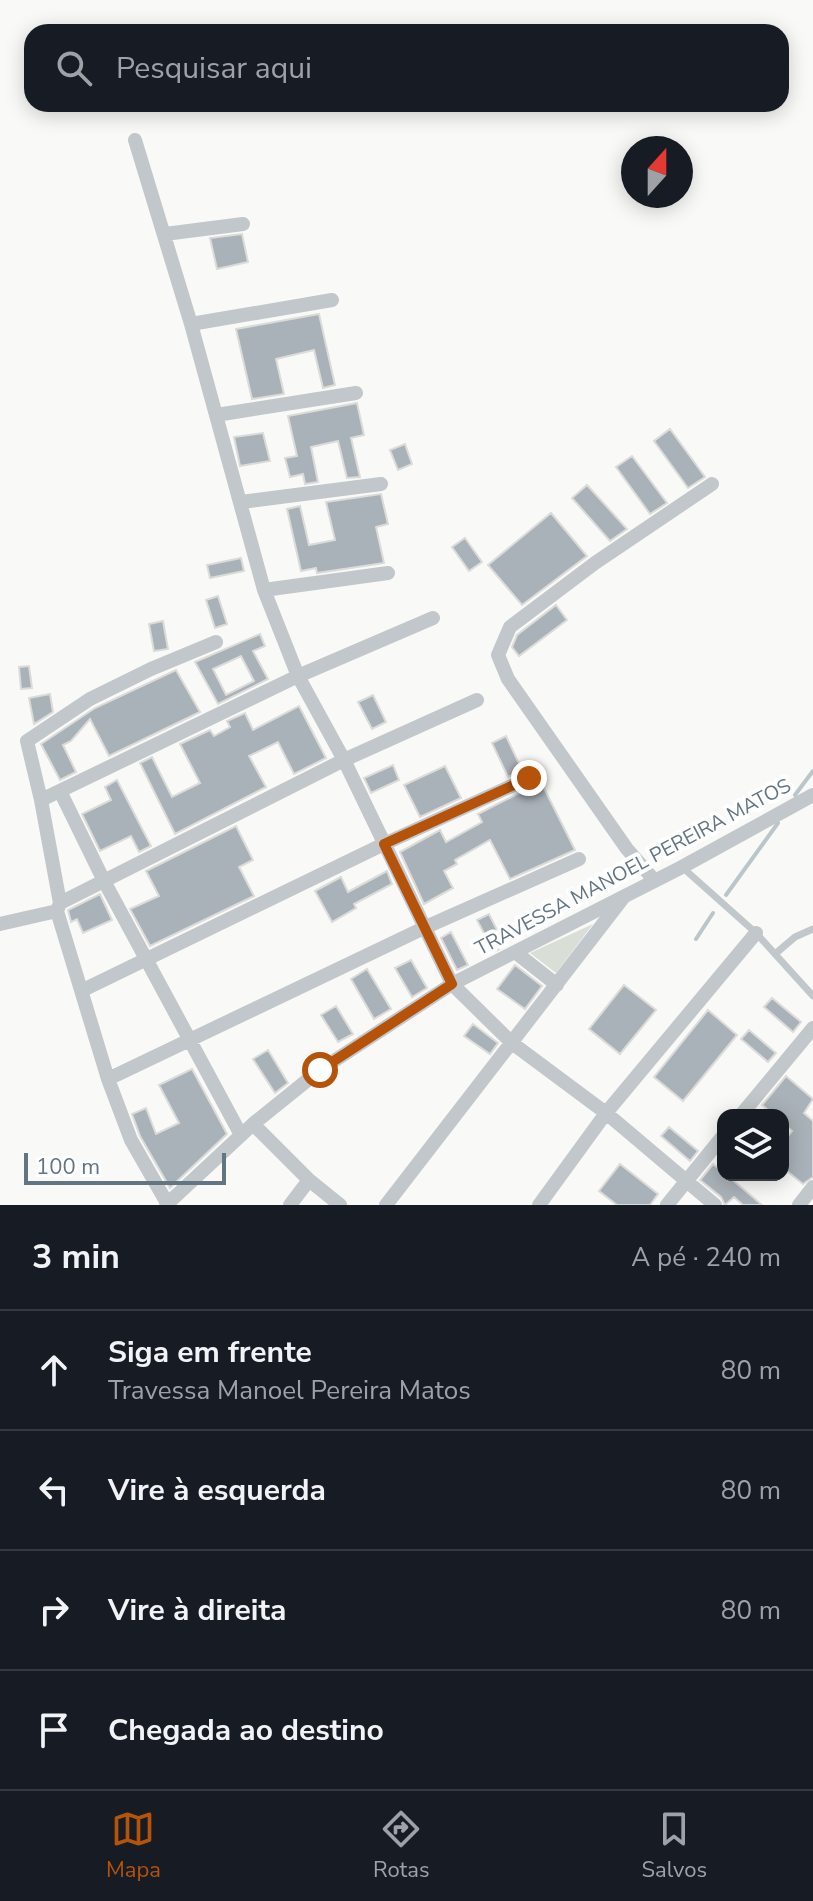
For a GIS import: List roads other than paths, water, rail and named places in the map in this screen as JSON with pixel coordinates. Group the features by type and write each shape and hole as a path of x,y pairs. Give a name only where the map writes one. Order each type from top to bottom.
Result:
{"street":[{"path":"135,140 191,324 264,590 298,676 344,760 452,984 512,1043 606,1113 715,1205"},
{"path":"165,234 243,224"},
{"path":"191,324 332,300"},
{"path":"216,415 356,393"},
{"path":"241,502 381,484"},
{"path":"655,881 627,849 508,679 498,655 510,627 595,563 712,484"},
{"path":"264,590 388,573"},
{"path":"41,800 298,676 433,618"},
{"path":"167,1204 131,1140 108,1079 59,907 41,800 27,741 90,699 216,642"},
{"path":"0,924 59,907 104,881 344,760 477,700"},
{"path":"83,990 384,844 529,778"},
{"path":"60,791 104,881 241,1135"},
{"name":"TRAVESSA MANOEL PEREIRA MATOS","path":"167,1204 253,1124 320,1070 452,984 682,867 813,795"},
{"path":"108,1079 426,927 579,859"},
{"path":"386,1205 626,895"},
{"path":"539,1205 606,1113 756,933"},
{"path":"515,952 557,985"},
{"path":"746,1109 813,1028"},
{"path":"253,1124 309,1180 340,1205"},
{"path":"667,1205 717,1143"},
{"path":"290,1205 309,1180"},
{"path":"799,1205 813,1187"}],"lane":[{"path":"682,867 756,933 813,996"},
{"path":"775,954 795,937 813,929"}],"waterway":[{"path":"795,795 813,771"},
{"path":"726,895 778,823"},
{"path":"696,939 713,913"}]}
